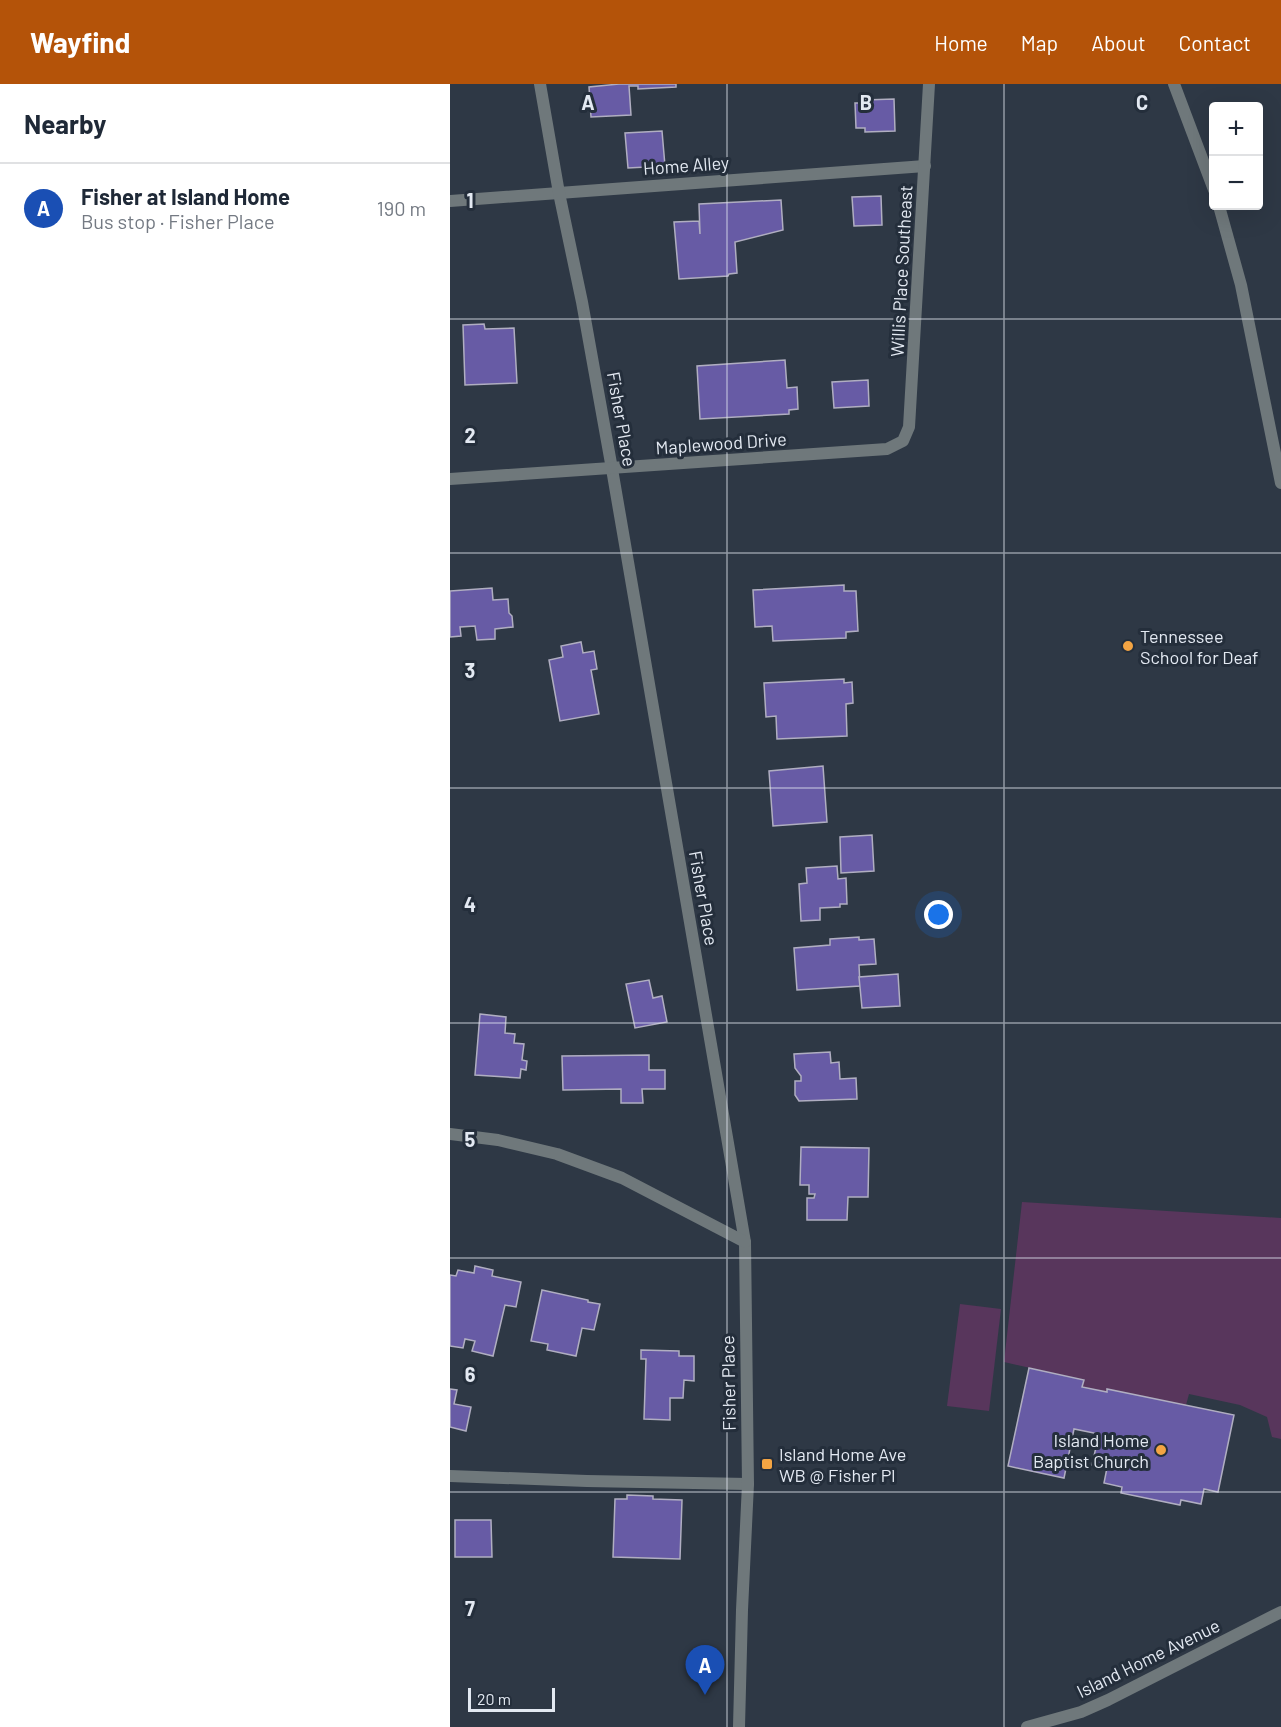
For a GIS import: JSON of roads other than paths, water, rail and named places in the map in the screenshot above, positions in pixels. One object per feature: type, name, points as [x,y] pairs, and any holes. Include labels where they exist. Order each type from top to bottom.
[{"type":"street","name":"Fisher Place","points":[[540,84],[612,469],[745,1242],[748,1484],[739,1727]]},
{"type":"street","name":"Willis Place Southeast","points":[[888,449],[903,441],[909,427],[929,84]]},
{"type":"street","points":[[1174,84],[1209,177]]},
{"type":"street","name":"Home Alley","points":[[450,201],[925,166]]},
{"type":"street","points":[[1220,210],[1241,285],[1281,483]]},
{"type":"street","name":"Maplewood Drive","points":[[450,479],[888,449]]},
{"type":"street","points":[[450,1134],[498,1140],[557,1154],[622,1178],[745,1242]]},
{"type":"street","points":[[450,1476],[748,1484]]},
{"type":"street","name":"Island Home Avenue","points":[[1027,1727],[1081,1712],[1108,1700],[1281,1612]]},
{"type":"place","name":"Tennessee School for Deaf","points":[[1128,646]]},
{"type":"place","name":"Island Home Baptist Church","points":[[1161,1450]]},
{"type":"place","name":"Island Home Ave WB @ Fisher Pl","points":[[767,1464]]},
{"type":"place","name":"Fisher at Island Home","points":[[705,1695]]}]
